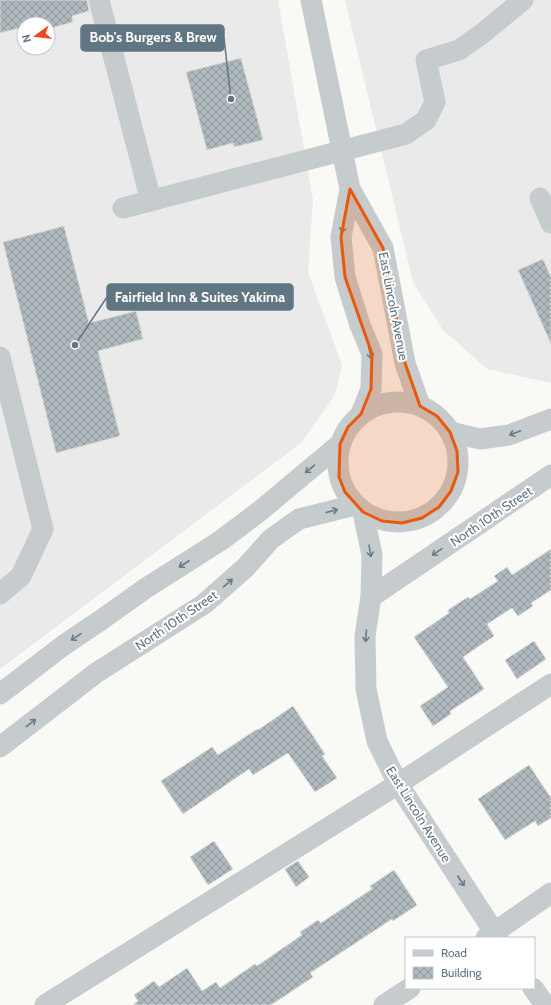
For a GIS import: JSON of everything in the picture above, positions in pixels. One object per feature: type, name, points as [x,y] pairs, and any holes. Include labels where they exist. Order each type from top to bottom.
[{"type":"street","points":[[99,0],[151,200]]},
{"type":"street","name":"East Lincoln Avenue","points":[[311,0],[350,189],[383,248],[405,363],[420,406]]},
{"type":"street","points":[[123,208],[406,134],[426,120],[435,102],[426,60],[459,50],[483,33],[523,0]]},
{"type":"street","name":"East Lincoln Avenue","points":[[350,189],[341,237],[345,278],[360,325],[372,354],[371,389],[361,414]]},
{"type":"street","points":[[540,198],[551,223]]},
{"type":"street","points":[[0,357],[43,529],[21,576],[0,594]]},
{"type":"street","points":[[400,402],[420,406],[437,416],[450,432],[457,451],[458,472],[451,491],[439,507],[422,518],[402,523],[382,521],[359,509],[345,492],[339,477],[337,460],[340,444],[348,427],[361,414],[379,404],[400,402]]},
{"type":"street","points":[[450,432],[480,439],[509,435],[551,419]]},
{"type":"street","points":[[0,694],[64,645],[146,588],[220,541],[260,511],[340,444]]},
{"type":"street","name":"North 10th Street","points":[[371,597],[551,476]]},
{"type":"street","name":"East Lincoln Avenue","points":[[359,509],[372,555],[371,597],[365,636],[366,688],[377,741],[398,784],[493,936]]},
{"type":"street","name":"North 10th Street","points":[[0,747],[96,673],[204,604],[246,568],[271,539],[299,519],[359,509]]},
{"type":"street","points":[[45,1005],[398,784],[551,684]]},
{"type":"street","points":[[493,936],[551,893]]},
{"type":"street","points":[[384,1005],[408,989]]},
{"type":"street","points":[[534,989],[545,1005]]},
{"type":"highlighted area","points":[[350,189],[383,248],[405,363],[420,406],[437,416],[450,432],[457,451],[458,472],[451,491],[439,507],[422,518],[402,523],[382,521],[363,512],[345,492],[339,477],[340,444],[348,427],[361,414],[371,389],[372,354],[345,277],[341,237]]},
{"type":"shaded area","points":[[0,0],[278,0],[313,200],[308,272],[342,365],[335,395],[301,443],[0,669]]},
{"type":"shaded area","points":[[345,0],[551,0],[551,383],[487,369],[443,330],[413,282]]},
{"type":"building","points":[[0,0],[87,0],[89,11],[72,16],[73,22],[56,27],[56,16],[16,16],[16,29],[0,33]]},
{"type":"building","points":[[241,58],[263,140],[234,147],[233,143],[207,150],[186,72]]},
{"type":"building","points":[[64,226],[89,323],[136,311],[143,339],[98,351],[120,436],[56,453],[3,242]]},
{"type":"building","points":[[543,259],[551,277],[551,344],[518,270]]},
{"type":"building","points":[[551,549],[551,590],[531,603],[533,606],[518,616],[512,608],[487,624],[494,636],[463,657],[484,689],[450,711],[451,714],[433,726],[420,706],[448,687],[414,637],[449,613],[448,610],[468,597],[470,599],[498,581],[494,576],[507,567],[512,575]]},
{"type":"building","points":[[534,641],[546,659],[517,679],[505,660]]},
{"type":"building","points":[[293,706],[325,754],[322,756],[337,778],[315,792],[288,753],[253,775],[249,769],[183,814],[161,781],[212,747],[218,755]]},
{"type":"building","points":[[529,765],[551,798],[551,818],[538,826],[535,821],[505,840],[478,799]]},
{"type":"building","points":[[214,841],[233,869],[208,885],[190,857]]},
{"type":"building","points":[[298,861],[309,877],[296,887],[285,869]]},
{"type":"building","points":[[394,870],[417,905],[393,921],[392,919],[310,973],[313,977],[271,1005],[133,1005],[138,1001],[134,995],[154,981],[159,987],[187,968],[202,991],[216,982],[220,988],[255,964],[257,966],[302,935],[300,932],[318,920],[321,923],[372,889],[370,886]]},
{"type":"place","name":"Bob's Burgers & Brew","points":[[231,99]]},
{"type":"place","name":"Fairfield Inn & Suites Yakima","points":[[75,345]]}]
